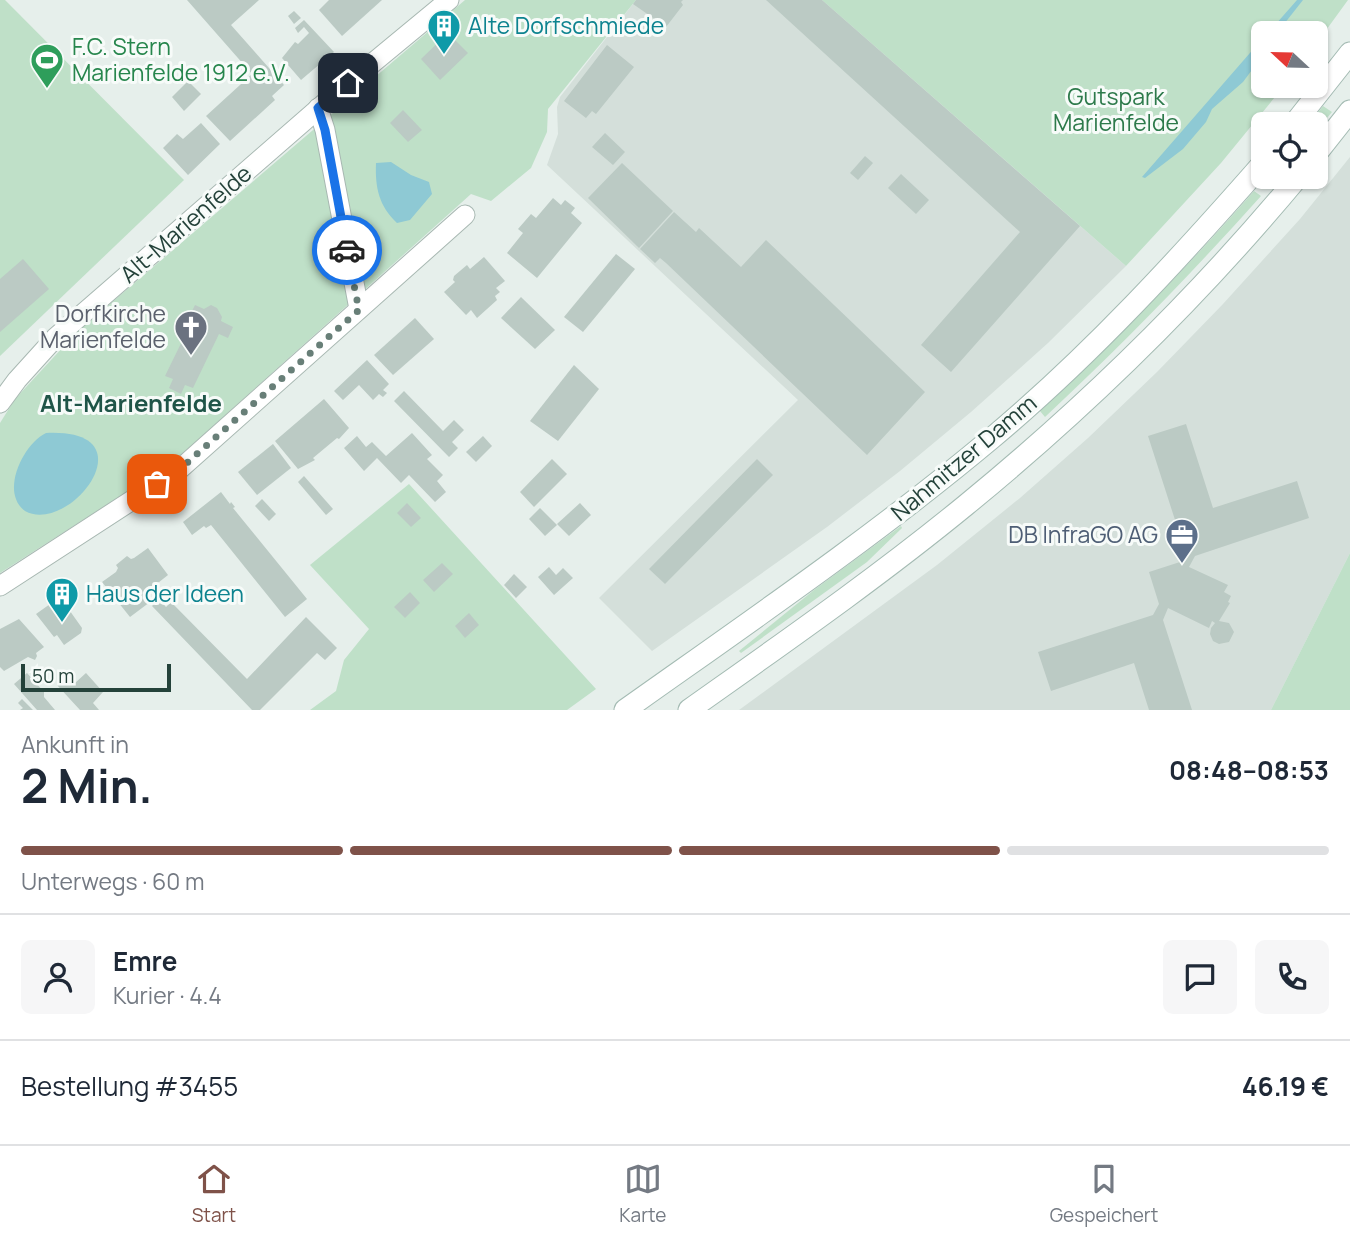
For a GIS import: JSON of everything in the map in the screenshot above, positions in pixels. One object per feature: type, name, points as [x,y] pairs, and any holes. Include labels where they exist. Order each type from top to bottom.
[{"type":"main road","points":[[1303,112],[1350,53]]},
{"type":"main road","points":[[1328,139],[1350,111]]},
{"type":"main road","name":"Nahmitzer Damm","points":[[625,710],[905,509],[993,436],[1130,308],[1251,177]]},
{"type":"main road","name":"Nahmitzer Damm","points":[[689,710],[885,568],[1015,463],[1152,338],[1223,264],[1288,189]]},
{"type":"street","name":"Alt-Marienfelde","points":[[0,403],[55,338],[318,108],[449,0]]},
{"type":"street","points":[[318,108],[325,130],[359,310]]},
{"type":"street","points":[[0,586],[180,469],[465,215]]},
{"type":"shaded area","points":[[636,0],[822,0],[1126,266],[1048,343],[900,471],[827,527],[652,651],[599,598],[798,400],[547,165],[558,134],[557,107],[560,97]]},
{"type":"shaded area","points":[[1350,157],[1350,553],[1271,710],[739,710],[937,565],[1020,498],[1088,438],[1223,304],[1324,189],[1328,189],[1328,184]]},
{"type":"green space","name":"F.C. Stern Marienfelde 1912 e.V.","points":[[0,0],[5,0],[184,180],[0,356]]},
{"type":"green space","points":[[465,0],[636,0],[548,109],[547,132],[531,168],[491,201],[471,194],[172,463],[0,573],[0,423],[15,399],[76,333]]},
{"type":"green space","name":"Gutspark Marienfelde","points":[[822,0],[1348,0],[1328,28],[1328,21],[1251,21],[1251,98],[1274,98],[1263,112],[1251,112],[1251,126],[1126,266]]},
{"type":"green space","points":[[1323,106],[1332,112],[1328,117],[1328,112],[1318,112]]},
{"type":"green space","points":[[1254,191],[1261,196],[1209,253],[1129,336],[1045,417],[1040,411],[1150,304]]},
{"type":"green space","points":[[409,484],[596,689],[567,710],[310,710],[336,691],[344,660],[369,629],[310,565]]},
{"type":"green space","points":[[901,526],[902,528],[867,562],[741,653],[739,651],[814,590]]},
{"type":"green space","points":[[1350,553],[1350,710],[1271,710]]},
{"type":"water","points":[[1297,0],[1303,0],[1286,21],[1279,21]]},
{"type":"water","points":[[1251,52],[1251,71],[1243,82],[1212,109],[1206,122],[1183,149],[1145,178],[1142,177]]},
{"type":"water","points":[[391,162],[411,175],[429,182],[432,194],[410,220],[397,223],[382,203],[376,181],[376,163]]},
{"type":"water","points":[[46,433],[78,436],[94,447],[98,462],[92,480],[79,496],[62,509],[43,515],[25,511],[14,493],[14,482],[22,458],[37,439]]},
{"type":"building","points":[[187,0],[259,0],[231,25],[284,85],[272,96],[275,100],[230,141],[206,116],[252,74]]},
{"type":"building","points":[[329,0],[382,0],[342,36],[319,10]]},
{"type":"building","points":[[636,0],[683,0],[683,5],[666,27],[633,4]]},
{"type":"building","points":[[766,0],[822,0],[1080,226],[951,372],[921,345],[1020,232]]},
{"type":"building","points":[[294,11],[301,18],[294,24],[288,16]]},
{"type":"building","points":[[304,20],[334,52],[301,80],[282,58],[295,42],[298,44],[309,33],[304,27],[298,33],[295,28]]},
{"type":"building","name":"Alte Dorfschmiede","points":[[448,33],[468,53],[440,80],[421,59]]},
{"type":"building","points":[[607,45],[634,67],[596,114],[592,111],[586,118],[564,101]]},
{"type":"building","points":[[188,81],[201,94],[184,111],[172,97]]},
{"type":"building","points":[[403,110],[422,130],[408,142],[390,123]]},
{"type":"building","points":[[201,123],[220,144],[188,175],[163,148],[177,134],[183,139]]},
{"type":"building","points":[[605,133],[625,152],[613,165],[592,147]]},
{"type":"building","points":[[865,156],[873,163],[858,180],[850,173]]},
{"type":"building","points":[[622,163],[673,211],[639,248],[588,198]]},
{"type":"building","points":[[901,174],[929,200],[916,214],[888,188]]},
{"type":"building","points":[[553,198],[561,205],[565,200],[575,208],[571,213],[582,223],[537,278],[507,253],[523,233],[518,229],[531,214],[536,218]]},
{"type":"building","points":[[674,212],[696,232],[699,228],[741,267],[766,240],[925,392],[867,455],[666,263],[660,258],[655,263],[640,249]]},
{"type":"building","points":[[616,254],[635,269],[583,332],[564,317]]},
{"type":"building","points":[[484,257],[505,281],[496,288],[500,292],[495,296],[497,300],[477,318],[471,310],[466,315],[444,292],[455,282],[454,276],[467,265],[470,269]]},
{"type":"building","points":[[23,259],[49,289],[0,332],[0,279]]},
{"type":"building","points":[[521,297],[555,330],[535,349],[501,318]]},
{"type":"building","name":"Dorfkirche Marienfelde","points":[[195,305],[204,309],[211,305],[217,308],[222,317],[221,321],[233,327],[228,338],[219,334],[193,388],[185,385],[181,394],[169,388],[173,379],[165,376],[189,327],[185,325]]},
{"type":"building","points":[[415,318],[434,339],[393,375],[374,355]]},
{"type":"building","points":[[367,360],[389,384],[383,390],[387,393],[383,397],[379,394],[373,400],[359,385],[343,400],[334,391]]},
{"type":"building","points":[[574,365],[599,389],[558,441],[530,421]]},
{"type":"building","points":[[404,391],[443,431],[454,420],[464,430],[452,442],[458,448],[449,457],[394,401]]},
{"type":"building","points":[[324,399],[349,428],[313,458],[315,460],[298,469],[275,441]]},
{"type":"building","name":"DB InfraGO AG","points":[[1186,424],[1213,508],[1297,481],[1309,518],[1195,556],[1189,567],[1228,585],[1224,592],[1231,596],[1228,602],[1230,603],[1219,621],[1229,623],[1234,632],[1229,642],[1219,644],[1213,641],[1210,634],[1215,623],[1212,621],[1209,628],[1168,608],[1163,620],[1192,710],[1149,710],[1134,663],[1051,691],[1038,652],[1153,615],[1159,604],[1149,572],[1180,562],[1185,551],[1148,436]]},
{"type":"building","points":[[412,433],[432,455],[427,459],[443,475],[437,481],[446,492],[435,502],[409,475],[401,483],[377,458],[364,471],[344,448],[357,436],[366,447],[372,442],[386,456]]},
{"type":"building","points":[[483,436],[492,446],[476,462],[466,452]]},
{"type":"building","points":[[273,444],[291,468],[257,495],[238,472]]},
{"type":"building","points":[[552,459],[567,474],[534,507],[520,492]]},
{"type":"building","points":[[757,459],[773,475],[665,584],[649,569]]},
{"type":"building","points":[[304,476],[333,509],[326,515],[298,482]]},
{"type":"building","points":[[221,492],[307,599],[285,617],[211,525],[206,528],[204,526],[192,535],[183,522]]},
{"type":"building","points":[[262,499],[276,514],[269,521],[255,506]]},
{"type":"building","points":[[407,503],[421,518],[411,527],[397,513]]},
{"type":"building","points":[[580,503],[591,515],[569,536],[557,524]]},
{"type":"building","points":[[540,508],[557,525],[545,536],[529,519]]},
{"type":"building","points":[[148,548],[168,575],[144,594],[150,602],[130,617],[102,582],[116,572],[116,565],[127,556],[134,558]]},
{"type":"building","points":[[442,563],[453,574],[434,592],[423,580]]},
{"type":"building","points":[[549,567],[556,575],[563,568],[573,578],[554,595],[538,577]]},
{"type":"building","points":[[514,574],[527,587],[516,598],[504,585]]},
{"type":"building","points":[[410,592],[420,603],[405,618],[394,607]]},
{"type":"building","name":"Haus der Ideen","points":[[60,597],[82,628],[81,633],[64,645],[36,614]]},
{"type":"building","points":[[159,599],[166,607],[171,602],[247,679],[306,617],[337,648],[325,660],[317,653],[260,710],[252,710],[152,606]]},
{"type":"building","points":[[469,613],[479,625],[465,638],[455,626]]},
{"type":"building","points":[[19,619],[44,647],[36,653],[35,660],[28,657],[4,671],[0,667],[0,629]]},
{"type":"building","points":[[27,673],[55,710],[37,710],[14,684]]},
{"type":"building","points":[[86,673],[103,692],[93,703],[99,710],[80,710],[57,685],[68,675],[75,683]]},
{"type":"building","points":[[22,699],[33,710],[20,710],[23,708],[18,703]]},
{"type":"way so far","points":[[157,484],[180,469],[359,310],[347,250]]},
{"type":"place","name":"Alte Dorfschmiede","points":[[444,56]]},
{"type":"place","name":"F.C. Stern Marienfelde 1912 e.V.","points":[[47,90]]},
{"type":"place","name":"Dorfkirche Marienfelde","points":[[191,357]]},
{"type":"place","name":"DB InfraGO AG","points":[[1182,565]]},
{"type":"place","name":"Haus der Ideen","points":[[62,624]]},
{"type":"district","name":"Alt-Marienfelde","points":[[131,404]]},
{"type":"route","points":[[347,250],[325,130],[318,108],[348,83]]}]
